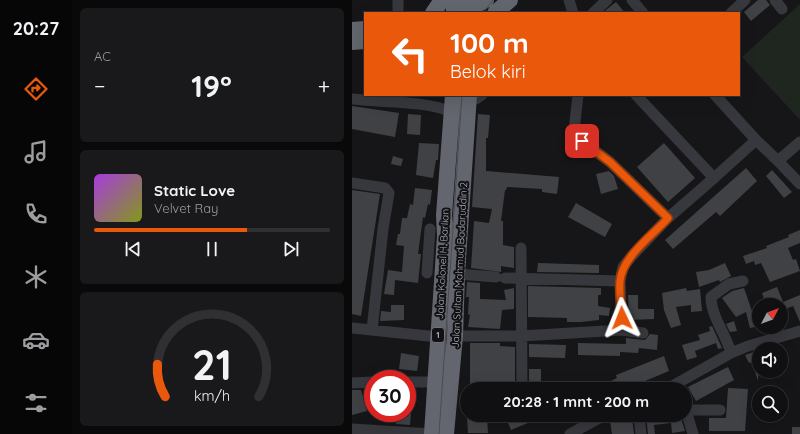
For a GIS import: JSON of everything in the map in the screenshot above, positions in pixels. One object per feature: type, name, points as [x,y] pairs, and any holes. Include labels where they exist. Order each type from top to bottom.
[{"type":"highway","points":[[434,12],[442,0]]},
{"type":"highway","points":[[454,0],[454,12]]},
{"type":"highway","points":[[462,12],[464,0]]},
{"type":"highway","points":[[496,12],[511,0]]},
{"type":"highway","points":[[505,12],[511,0]]},
{"type":"highway","points":[[464,12],[478,5]]},
{"type":"highway","points":[[352,30],[364,29]]},
{"type":"highway","points":[[352,42],[364,41]]},
{"type":"highway","name":"Jalan Kolonel H. Barlian","points":[[432,434],[434,382],[448,239],[444,215],[453,96]]},
{"type":"highway","name":"Jalan Sultan Mahmud Badaruddin 2","points":[[446,434],[456,336],[457,274],[448,239],[454,180],[459,96]]},
{"type":"highway","name":"Jalan Kolonel H. Barlian","points":[[448,239],[466,230],[476,96]]},
{"type":"street","points":[[398,0],[398,12]]},
{"type":"street","points":[[568,0],[573,12]]},
{"type":"street","points":[[594,12],[607,0]]},
{"type":"street","points":[[731,12],[745,0]]},
{"type":"street","points":[[635,1],[642,12]]},
{"type":"street","points":[[578,96],[574,131],[582,141],[610,162],[668,218]]},
{"type":"street","points":[[639,96],[714,178]]},
{"type":"street","points":[[716,96],[756,140],[800,184]]},
{"type":"street","points":[[352,99],[436,105],[452,112]]},
{"type":"street","points":[[622,330],[620,281],[623,267],[668,218],[756,140]]},
{"type":"street","points":[[778,161],[800,142]]},
{"type":"street","points":[[352,183],[385,188],[389,193],[383,229],[372,330]]},
{"type":"street","points":[[427,273],[448,239],[430,229]]},
{"type":"street","points":[[521,248],[522,382]]},
{"type":"street","points":[[457,274],[501,278],[620,281]]},
{"type":"street","points":[[731,353],[727,338],[716,317],[711,297],[729,284],[743,281]]},
{"type":"street","points":[[352,328],[438,337]]},
{"type":"street","points":[[456,336],[521,336],[622,330],[643,332]]},
{"type":"street","points":[[682,382],[731,353],[748,346],[800,331]]},
{"type":"street","points":[[352,383],[364,382]]},
{"type":"street","points":[[416,382],[434,382]]},
{"type":"street","points":[[692,409],[720,410]]},
{"type":"street","points":[[570,434],[592,422]]},
{"type":"street","points":[[640,422],[641,434]]},
{"type":"street","points":[[689,422],[693,434]]},
{"type":"street","points":[[357,431],[432,434]]},
{"type":"shaded area","points":[[800,4],[800,120],[742,57]]},
{"type":"building","points":[[758,0],[766,0],[770,5],[751,21],[744,12]]},
{"type":"building","points":[[616,2],[624,12],[604,12]]},
{"type":"building","points":[[352,106],[399,113],[395,137],[352,129]]},
{"type":"building","points":[[408,114],[421,115],[420,135],[407,134]]},
{"type":"building","points":[[478,114],[490,115],[488,138],[486,138],[486,171],[559,177],[557,194],[542,192],[542,189],[507,187],[505,190],[501,221],[503,221],[503,245],[514,247],[514,268],[501,266],[501,272],[471,268],[474,221],[489,223],[492,209],[472,207]]},
{"type":"building","points":[[419,143],[439,144],[438,160],[436,160],[433,178],[416,175]]},
{"type":"building","points":[[664,143],[695,178],[668,202],[637,167]]},
{"type":"building","points":[[393,156],[403,159],[401,166],[391,164]]},
{"type":"building","points":[[746,168],[757,181],[720,216],[716,212],[673,249],[665,240]]},
{"type":"building","points":[[772,170],[792,192],[784,198],[766,176]]},
{"type":"building","points":[[609,171],[614,176],[618,189],[601,194],[596,174]]},
{"type":"building","points":[[415,188],[432,190],[430,205],[428,204],[425,218],[423,217],[418,254],[421,254],[418,283],[395,280],[394,295],[384,294],[388,270],[402,272],[404,246],[396,245],[398,234],[400,234],[402,218],[407,218],[410,204],[413,205]]},
{"type":"building","points":[[352,190],[380,194],[361,316],[352,314]]},
{"type":"building","points":[[576,203],[612,224],[605,237],[568,217]]},
{"type":"building","points":[[800,230],[800,243],[788,248],[793,260],[796,259],[800,271],[770,282],[761,263],[755,265],[754,261],[746,264],[743,256],[767,248],[766,246],[789,237],[788,235]]},
{"type":"building","points":[[538,263],[599,265],[599,273],[537,272]]},
{"type":"building","points":[[725,263],[731,276],[720,282],[719,280],[699,287],[696,272],[709,270]]},
{"type":"building","points":[[467,282],[480,283],[480,299],[506,300],[504,290],[514,288],[514,309],[502,310],[500,329],[468,327],[470,315],[468,314],[469,297],[466,297]]},
{"type":"building","points":[[528,286],[601,288],[601,295],[598,295],[598,306],[610,308],[609,316],[599,315],[599,320],[581,322],[567,322],[567,318],[528,317]]},
{"type":"building","points":[[777,287],[781,298],[764,298],[762,293]]},
{"type":"building","points":[[686,288],[687,291],[700,289],[702,311],[691,312],[691,305],[676,307],[681,325],[671,328],[664,310],[662,293]]},
{"type":"building","points":[[744,288],[752,311],[752,328],[750,328],[746,312],[736,317],[722,298],[732,291]]},
{"type":"building","points":[[628,295],[638,295],[638,309],[654,309],[654,319],[629,320]]},
{"type":"building","points":[[800,295],[800,322],[793,306],[788,308],[788,300]]},
{"type":"building","points":[[391,305],[404,305],[404,320],[380,321],[381,311],[391,312]]},
{"type":"building","points":[[734,321],[737,331],[730,332],[726,324]]},
{"type":"building","points":[[712,326],[722,348],[718,349],[716,343],[695,351],[697,357],[687,360],[682,345],[700,340],[698,335],[710,331],[709,327]]},
{"type":"building","points":[[650,334],[658,335],[657,350],[639,348],[638,353],[620,352],[620,356],[578,355],[578,343],[626,344],[626,338],[645,340]]},
{"type":"building","points":[[470,343],[500,343],[500,346],[515,347],[515,382],[470,382]]},
{"type":"building","points":[[529,344],[566,345],[565,358],[529,357]]},
{"type":"building","points":[[401,353],[419,356],[417,371],[399,369]]},
{"type":"building","points":[[752,353],[752,362],[749,363],[745,355]]},
{"type":"building","points":[[664,356],[669,371],[643,382],[609,382],[617,378],[616,375]]},
{"type":"building","points":[[728,367],[734,380],[696,401],[692,394],[692,385]]},
{"type":"building","points":[[529,369],[541,369],[541,382],[529,382]]},
{"type":"building","points":[[728,388],[748,389],[745,431],[709,431],[709,418],[726,418]]},
{"type":"building","points":[[352,390],[361,390],[364,400],[364,412],[352,415]]},
{"type":"building","points":[[396,422],[410,422],[410,425],[396,424]]},
{"type":"building","points":[[467,422],[487,422],[488,433],[468,433]]},
{"type":"building","points":[[508,422],[530,422],[511,430]]},
{"type":"building","points":[[610,422],[632,422],[634,434],[612,434]]},
{"type":"building","points":[[647,422],[682,422],[685,431],[672,433],[671,423],[654,425],[655,434],[648,434]]},
{"type":"building","points":[[792,427],[800,427],[800,434],[792,434]]},
{"type":"tram line","points":[[484,12],[493,0]]},
{"type":"tram line","points":[[439,434],[462,96]]},
{"type":"route","points":[[582,141],[600,152],[668,218],[623,267],[620,281],[622,318]]}]
